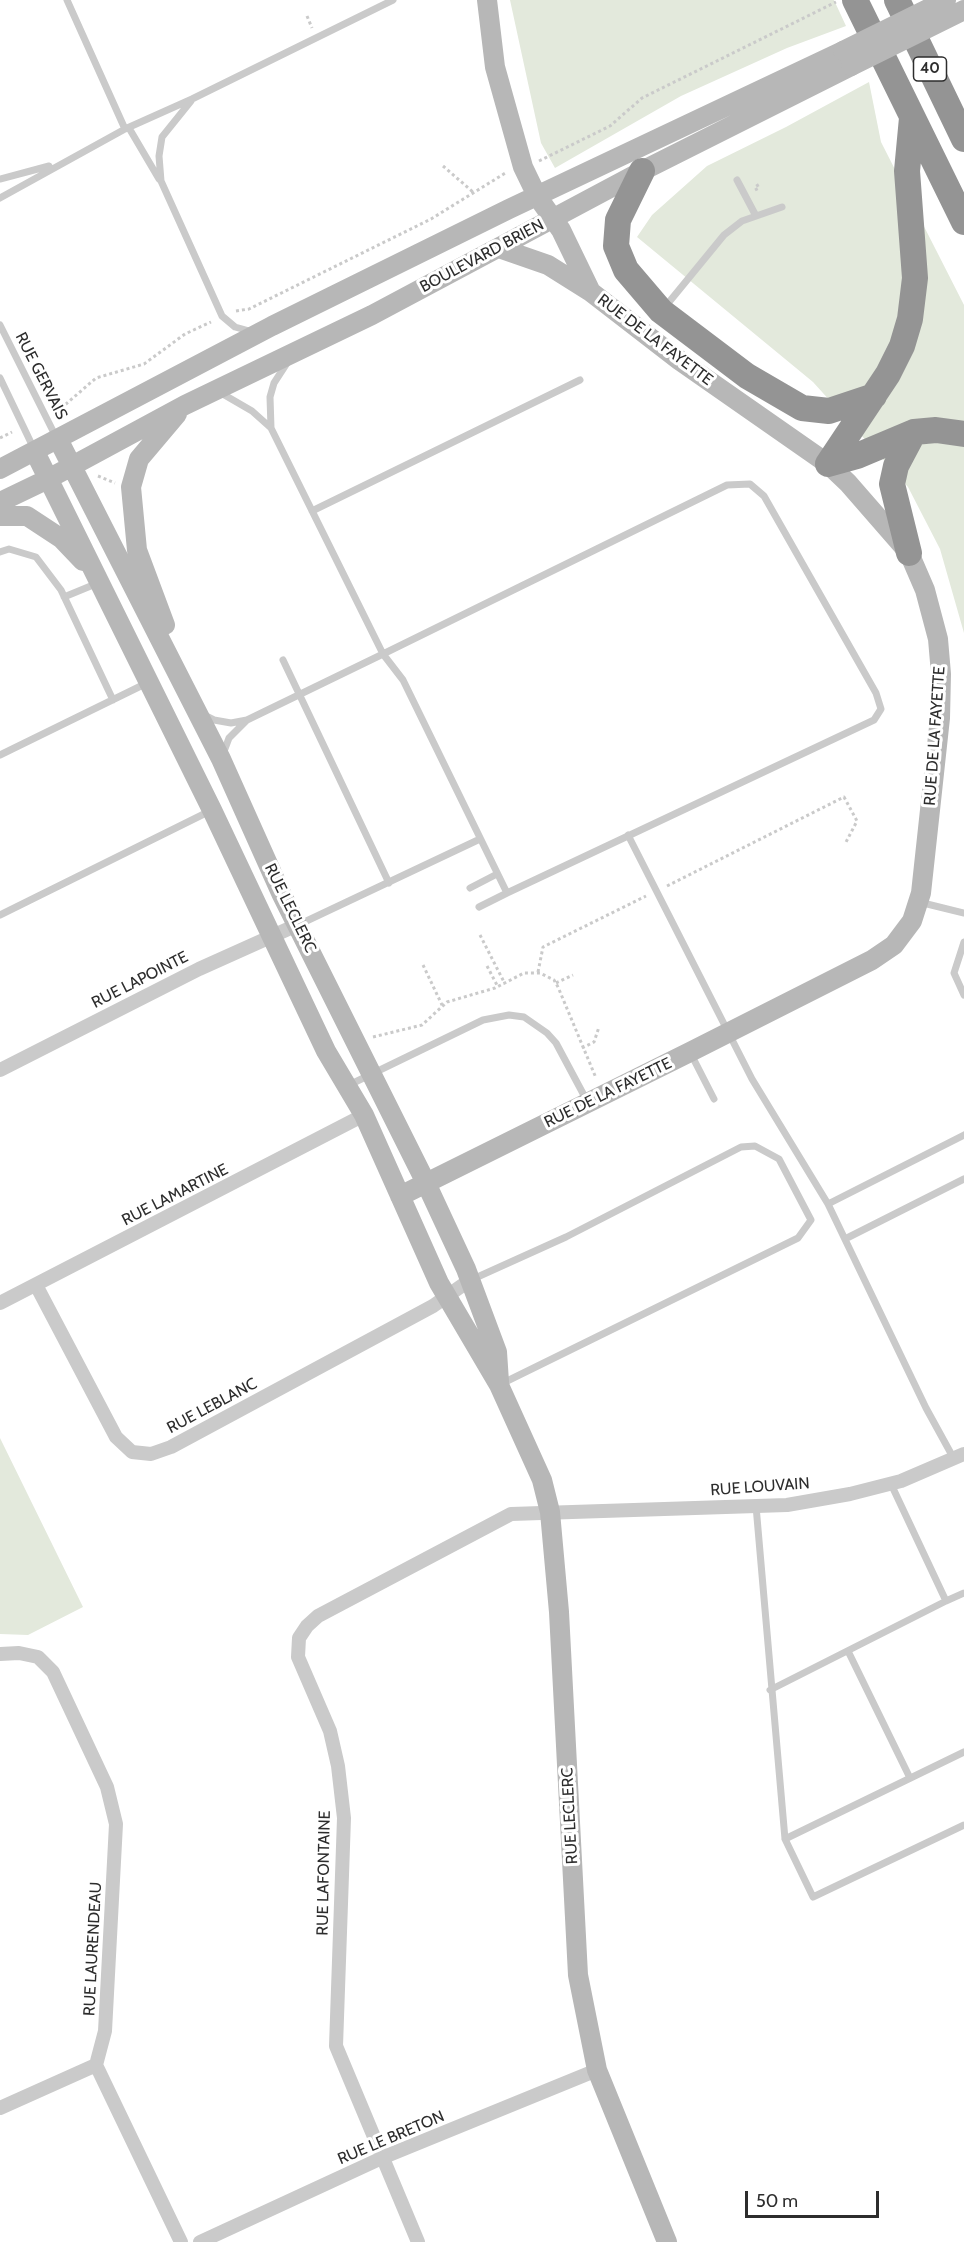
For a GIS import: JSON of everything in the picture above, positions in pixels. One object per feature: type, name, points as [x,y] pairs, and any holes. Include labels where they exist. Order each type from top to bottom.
[{"type":"highway","points":[[855,0],[964,222]]},
{"type":"highway","name":"40","points":[[897,0],[964,139]]},
{"type":"highway","points":[[828,464],[874,396],[902,346],[912,304],[914,247],[907,171],[912,118]]},
{"type":"highway","points":[[642,171],[618,220],[616,246],[626,270],[661,311],[755,381],[802,408],[829,411],[874,396]]},
{"type":"highway","points":[[828,464],[857,456],[914,432],[936,430],[964,434]]},
{"type":"highway","points":[[909,553],[892,484],[896,466],[914,432]]},
{"type":"street","name":"RUE DE LA FAYETTE","points":[[400,1196],[588,1104],[884,952],[908,930],[919,902],[938,735],[941,674],[938,639],[931,606],[909,553],[848,483],[828,464],[672,355],[591,292],[554,218],[537,196],[523,167],[495,67],[487,0]]},
{"type":"street","name":"BOULEVARD BRIEN","points":[[0,502],[71,467],[185,405],[292,354],[499,248],[847,59],[946,0]]},
{"type":"street","name":"BOULEVARD BRIEN","points":[[0,469],[272,326],[537,196],[847,59],[964,10]]},
{"type":"street","points":[[499,248],[548,265],[591,292]]},
{"type":"street","points":[[174,666],[166,629],[137,550],[131,487],[139,459],[185,405]]},
{"type":"street","name":"RUE LECLERC","points":[[58,439],[221,759],[297,925],[426,1183],[470,1280],[497,1352],[499,1385]]},
{"type":"street","name":"RUE LECLERC","points":[[35,452],[212,810],[326,1051],[364,1115],[447,1297],[499,1385],[537,1465],[550,1512],[559,1612],[578,1975],[597,2070],[668,2242]]},
{"type":"street","points":[[0,516],[27,516],[62,539],[100,582]]},
{"type":"street","name":"RUE LAPOINTE","points":[[0,1070],[199,969],[297,925]]},
{"type":"street","name":"RUE LAMARTINE","points":[[0,1303],[364,1115]]},
{"type":"street","name":"RUE LEBLANC","points":[[36,1286],[116,1437],[132,1452],[151,1454],[171,1447],[447,1297],[470,1280]]},
{"type":"street","name":"RUE LOUVAIN","points":[[550,1512],[787,1505],[891,1484],[959,1456]]},
{"type":"street","name":"RUE LAFONTAINE","points":[[418,2242],[336,2046],[344,1818],[338,1766],[330,1731],[298,1657],[299,1638],[318,1616],[501,1518],[520,1513],[550,1512]]},
{"type":"street","name":"RUE LAURENDEAU","points":[[0,1654],[5,1652],[38,1657],[53,1672],[107,1787],[116,1824],[105,2031],[96,2065]]},
{"type":"street","points":[[0,2108],[96,2065],[181,2242]]},
{"type":"street","name":"RUE LE BRETON","points":[[200,2242],[384,2157],[597,2070]]},
{"type":"lane","points":[[67,0],[127,128],[161,181],[222,316],[236,327],[252,332],[272,326]]},
{"type":"lane","points":[[0,198],[57,164],[127,128],[192,99],[393,0]]},
{"type":"lane","points":[[161,181],[159,156],[162,137],[192,99]]},
{"type":"lane","points":[[0,179],[57,164]]},
{"type":"lane","points":[[737,180],[756,216]]},
{"type":"lane","points":[[661,311],[724,235],[742,221],[782,207]]},
{"type":"lane","name":"RUE GERVAIS","points":[[0,325],[58,439]]},
{"type":"lane","points":[[271,428],[270,398],[274,383],[292,354]]},
{"type":"lane","points":[[0,378],[35,452]]},
{"type":"lane","points":[[312,511],[580,380]]},
{"type":"lane","points":[[217,391],[252,411],[271,428],[383,654],[402,680],[507,893]]},
{"type":"lane","points":[[196,711],[214,720],[231,723],[247,720],[727,485],[750,484],[764,496],[876,693],[881,709],[873,720],[479,907]]},
{"type":"lane","points":[[0,552],[9,549],[36,557],[64,597],[113,700]]},
{"type":"lane","points":[[64,597],[100,582]]},
{"type":"lane","points":[[283,660],[388,883]]},
{"type":"lane","points":[[0,755],[149,682]]},
{"type":"lane","points":[[221,759],[229,738],[247,720]]},
{"type":"lane","points":[[0,915],[212,810]]},
{"type":"lane","points":[[628,835],[727,1033],[828,1204],[926,1408],[959,1456]]},
{"type":"lane","points":[[297,925],[480,839]]},
{"type":"lane","points":[[470,888],[498,874]]},
{"type":"lane","points":[[919,902],[964,913]]},
{"type":"lane","points":[[964,942],[954,974],[964,995]]},
{"type":"lane","points":[[347,1086],[483,1020],[509,1015],[524,1017],[548,1033],[556,1043],[588,1104]]},
{"type":"lane","points":[[690,1052],[714,1099]]},
{"type":"lane","points":[[828,1204],[964,1135]]},
{"type":"lane","points":[[470,1280],[566,1237],[741,1147],[755,1146],[779,1159],[811,1220],[798,1238],[499,1385]]},
{"type":"lane","points":[[845,1239],[964,1179]]},
{"type":"lane","points":[[891,1484],[946,1601]]},
{"type":"lane","points":[[756,1506],[784,1839],[813,1896],[964,1825]]},
{"type":"lane","points":[[770,1690],[964,1593]]},
{"type":"lane","points":[[848,1651],[910,1778]]},
{"type":"lane","points":[[784,1839],[964,1752]]},
{"type":"path","points":[[543,160],[609,126],[642,98],[840,0]]},
{"type":"path","points":[[443,166],[473,192]]},
{"type":"path","points":[[229,313],[249,309],[431,219],[507,172]]},
{"type":"path","points":[[66,404],[96,378],[144,364],[185,334],[214,320]]},
{"type":"path","points":[[94,468],[95,475],[125,486]]},
{"type":"path","points":[[665,886],[844,797],[857,820],[845,844]]},
{"type":"path","points":[[538,972],[543,947],[647,895]]},
{"type":"path","points":[[480,935],[505,984]]},
{"type":"path","points":[[423,965],[442,1005]]},
{"type":"path","points":[[487,966],[498,987]]},
{"type":"path","points":[[556,984],[573,975]]},
{"type":"path","points":[[582,1048],[594,1042],[599,1027]]},
{"type":"shaded area","points":[[510,0],[834,0],[846,26],[787,48],[681,96],[555,168],[541,143]]},
{"type":"shaded area","points":[[869,82],[881,142],[964,305],[964,633],[940,549],[908,487],[813,382],[637,237],[652,215],[707,166]]},
{"type":"shaded area","points":[[0,1438],[83,1607],[28,1635],[0,1634]]}]
